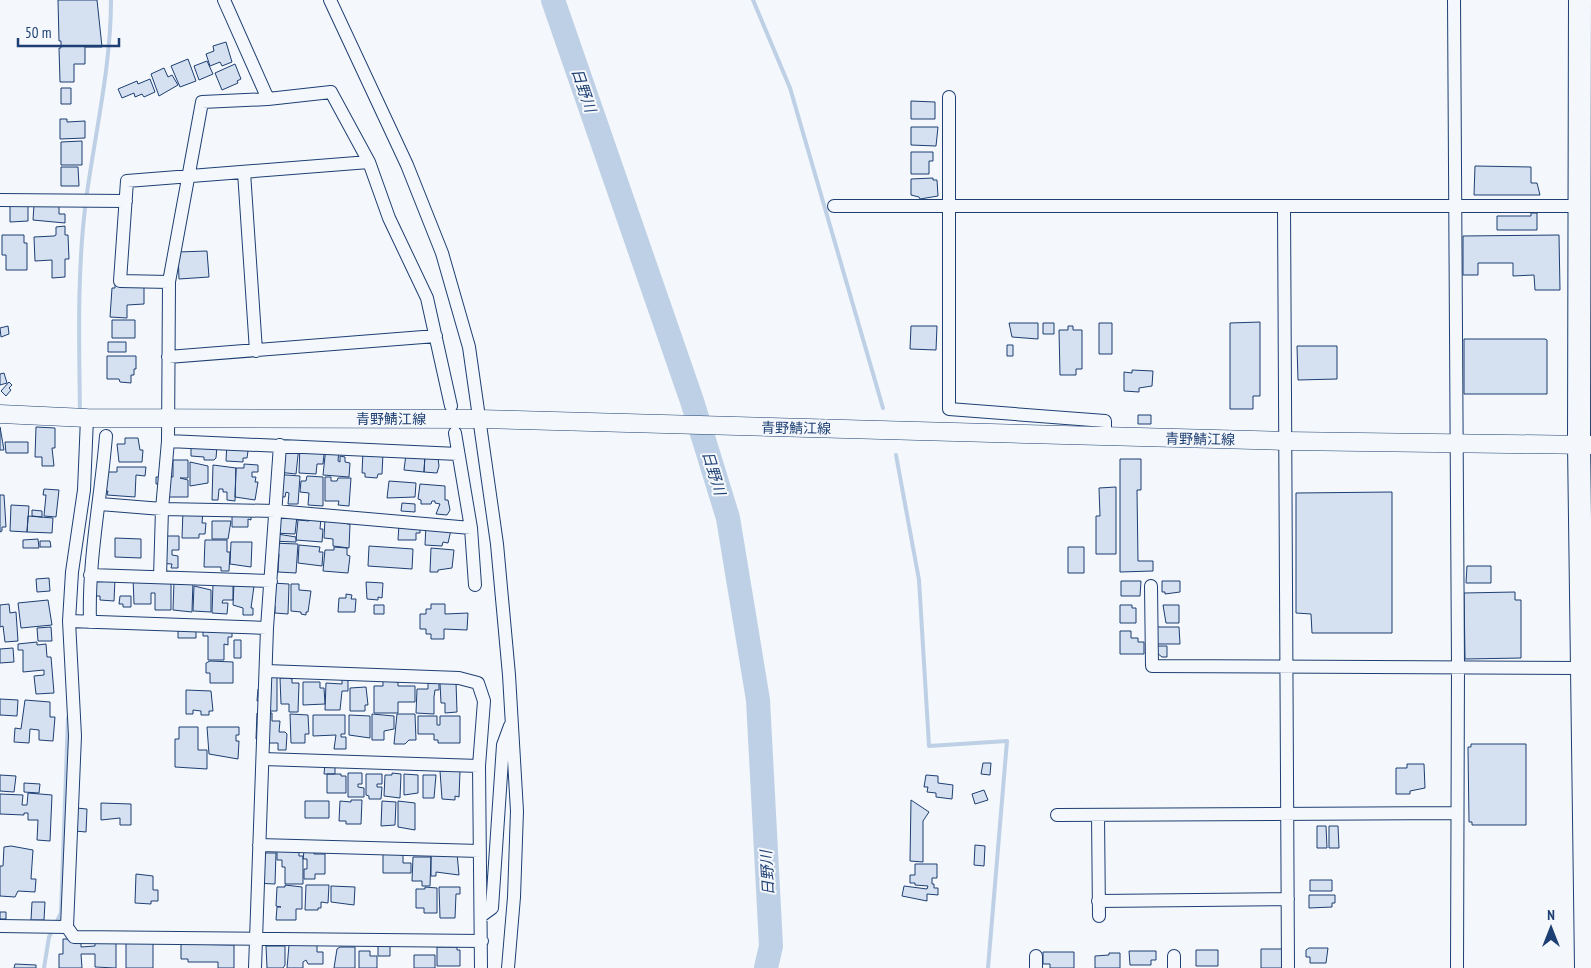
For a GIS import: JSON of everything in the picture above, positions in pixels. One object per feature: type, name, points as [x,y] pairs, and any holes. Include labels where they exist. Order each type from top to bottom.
[{"type":"highway","points":[[1580,0],[1579,206],[1585,236],[1585,444],[1581,668],[1586,968]]},
{"type":"main road","name":"青野鯖江線","points":[[0,414],[86,418],[484,420],[1456,444],[1585,444]]},
{"type":"street","points":[[224,0],[268,100]]},
{"type":"street","points":[[330,0],[407,165],[442,253],[469,347],[484,420],[497,544],[512,722],[517,811],[514,897],[508,968]]},
{"type":"street","points":[[1454,0],[1458,666],[1457,968]]},
{"type":"street","points":[[160,577],[162,509],[168,441],[169,282],[202,102],[268,100],[331,92],[369,162],[389,218],[427,298],[451,406]]},
{"type":"street","points":[[949,97],[949,409],[1105,421],[1105,436]]},
{"type":"street","points":[[169,282],[120,281],[127,181],[369,162]]},
{"type":"street","points":[[244,172],[256,350]]},
{"type":"street","points":[[0,200],[126,201]]},
{"type":"street","points":[[834,206],[1579,206]]},
{"type":"street","points":[[1284,206],[1288,968]]},
{"type":"street","points":[[168,356],[436,336]]},
{"type":"street","points":[[86,418],[84,490],[72,572],[69,621],[75,736],[67,927],[74,937],[482,942]]},
{"type":"street","points":[[455,433],[471,528],[474,585]]},
{"type":"street","points":[[90,622],[90,575],[93,538],[100,504],[106,436]]},
{"type":"street","points":[[168,441],[280,444],[458,454]]},
{"type":"street","points":[[255,968],[267,628],[280,444]]},
{"type":"street","points":[[100,504],[162,509],[276,511],[471,528]]},
{"type":"street","points":[[90,575],[271,580]]},
{"type":"street","points":[[1151,586],[1152,666],[1581,668]]},
{"type":"street","points":[[69,621],[267,628]]},
{"type":"street","points":[[266,671],[459,678],[478,683],[484,701],[479,766],[481,968]]},
{"type":"street","points":[[481,916],[492,908],[503,745],[512,722]]},
{"type":"street","points":[[263,759],[479,766]]},
{"type":"street","points":[[1057,815],[1457,813]]},
{"type":"street","points":[[1098,815],[1099,916]]},
{"type":"street","points":[[259,845],[480,851]]},
{"type":"street","points":[[1098,901],[1288,899]]},
{"type":"street","points":[[0,926],[67,927]]},
{"type":"building","points":[[58,0],[97,0],[102,47],[85,47],[85,64],[74,64],[74,82],[60,82],[59,48],[61,48],[61,41],[59,41]]},
{"type":"building","points":[[226,42],[232,62],[222,66],[220,62],[210,66],[206,54],[214,51],[213,46]]},
{"type":"building","points":[[188,59],[196,81],[180,87],[171,66]]},
{"type":"building","points":[[207,61],[213,74],[199,80],[194,66]]},
{"type":"building","points":[[235,64],[241,79],[237,81],[238,83],[222,90],[215,73]]},
{"type":"building","points":[[164,68],[168,77],[172,75],[178,85],[159,96],[151,74]]},
{"type":"building","points":[[150,79],[155,92],[144,97],[142,94],[135,97],[134,93],[122,98],[118,89],[137,81],[138,84]]},
{"type":"building","points":[[61,88],[71,88],[71,104],[61,104]]},
{"type":"building","points":[[911,101],[935,102],[935,119],[911,119]]},
{"type":"building","points":[[60,119],[67,119],[67,122],[85,121],[85,138],[60,139]]},
{"type":"building","points":[[911,127],[938,127],[936,146],[911,145]]},
{"type":"building","points":[[82,141],[82,165],[61,165],[61,142]]},
{"type":"building","points":[[911,152],[933,152],[933,161],[929,161],[929,174],[911,174]]},
{"type":"building","points":[[1475,166],[1531,167],[1531,183],[1537,183],[1540,195],[1474,195]]},
{"type":"building","points":[[61,167],[78,167],[79,186],[61,186]]},
{"type":"building","points":[[933,178],[933,180],[937,180],[938,196],[920,199],[911,195],[911,179]]},
{"type":"building","points":[[10,205],[28,205],[28,221],[10,222]]},
{"type":"building","points":[[34,205],[59,205],[59,214],[65,214],[65,223],[33,220]]},
{"type":"building","points":[[1531,213],[1537,213],[1537,230],[1497,230],[1497,216],[1531,216]]},
{"type":"building","points":[[65,226],[65,235],[68,235],[69,259],[65,259],[65,277],[52,278],[52,260],[35,261],[34,237],[54,236],[56,235],[56,227]]},
{"type":"building","points":[[2,235],[24,235],[24,243],[27,243],[27,270],[6,270],[6,255],[2,255]]},
{"type":"building","points":[[1559,235],[1560,290],[1535,290],[1534,275],[1513,276],[1513,263],[1478,263],[1478,275],[1463,275],[1463,236]]},
{"type":"building","points":[[207,251],[209,277],[179,279],[178,252]]},
{"type":"building","points":[[115,285],[141,285],[144,287],[144,304],[127,305],[127,318],[110,317],[112,288],[115,288]]},
{"type":"building","points":[[112,320],[135,320],[135,338],[112,338]]},
{"type":"building","points":[[1260,322],[1260,396],[1253,396],[1253,409],[1230,409],[1230,323]]},
{"type":"building","points":[[1009,323],[1038,323],[1038,339],[1012,337]]},
{"type":"building","points":[[1043,323],[1054,323],[1054,334],[1043,334]]},
{"type":"building","points":[[1099,323],[1112,323],[1112,354],[1099,354]]},
{"type":"building","points":[[8,326],[9,334],[1,337],[0,328]]},
{"type":"building","points":[[911,326],[937,326],[936,350],[910,349]]},
{"type":"building","points":[[1068,326],[1073,326],[1073,330],[1082,330],[1082,369],[1076,369],[1076,375],[1060,375],[1059,330],[1068,330]]},
{"type":"building","points":[[1464,339],[1547,340],[1547,394],[1464,394]]},
{"type":"building","points":[[108,342],[126,342],[126,352],[108,352]]},
{"type":"building","points":[[1007,345],[1013,345],[1013,356],[1007,356]]},
{"type":"building","points":[[1297,346],[1337,346],[1337,379],[1298,380]]},
{"type":"building","points":[[107,356],[136,356],[136,369],[134,369],[134,375],[131,375],[131,383],[120,382],[119,379],[107,379]]},
{"type":"building","points":[[1132,370],[1153,371],[1152,386],[1139,388],[1139,392],[1124,391],[1124,372],[1132,373]]},
{"type":"building","points":[[4,373],[7,383],[0,385],[0,374]]},
{"type":"building","points":[[9,382],[12,385],[9,388],[11,390],[6,396],[1,391]]},
{"type":"building","points":[[1138,415],[1151,415],[1151,424],[1138,424]]},
{"type":"building","points":[[0,427],[4,450],[0,450]]},
{"type":"building","points":[[36,427],[55,428],[55,448],[52,448],[54,466],[42,466],[42,457],[35,457]]},
{"type":"building","points":[[125,438],[138,438],[140,450],[143,450],[142,462],[119,462],[117,444],[125,444]]},
{"type":"building","points":[[191,440],[217,446],[216,458],[214,460],[204,460],[204,457],[191,456]]},
{"type":"building","points":[[5,442],[28,442],[28,453],[6,453]]},
{"type":"building","points":[[227,442],[248,451],[247,458],[243,458],[243,462],[226,461]]},
{"type":"building","points":[[279,444],[299,446],[296,474],[278,472]]},
{"type":"building","points":[[300,445],[325,446],[323,464],[317,464],[316,474],[299,473]]},
{"type":"building","points":[[326,447],[339,449],[338,461],[340,462],[340,456],[345,457],[345,462],[350,463],[349,477],[323,475]]},
{"type":"building","points":[[363,451],[383,453],[382,474],[378,474],[377,478],[365,477],[365,473],[362,473]]},
{"type":"building","points":[[406,454],[425,455],[424,472],[404,470]]},
{"type":"building","points":[[425,455],[438,458],[439,466],[437,473],[424,472]]},
{"type":"building","points":[[1120,459],[1141,459],[1141,490],[1137,490],[1138,561],[1153,561],[1153,571],[1120,572]]},
{"type":"building","points":[[173,460],[188,460],[188,478],[180,478],[188,480],[188,497],[163,497],[161,484],[156,484],[156,477],[173,477]]},
{"type":"building","points":[[190,462],[208,466],[208,483],[190,486]]},
{"type":"building","points":[[244,464],[258,465],[258,472],[252,472],[252,477],[256,477],[255,482],[258,482],[255,500],[235,497],[236,468],[244,468]]},
{"type":"building","points":[[213,465],[236,468],[235,501],[227,500],[227,492],[223,492],[223,489],[219,489],[218,500],[212,500]]},
{"type":"building","points":[[117,467],[146,467],[145,476],[136,475],[135,497],[107,495],[108,491],[98,491],[99,472],[117,472]]},
{"type":"building","points":[[273,474],[300,476],[298,504],[288,504],[289,493],[286,492],[285,497],[272,496]]},
{"type":"building","points":[[307,476],[323,477],[323,506],[308,505],[309,493],[300,492],[301,481],[306,481]]},
{"type":"building","points":[[325,477],[331,477],[331,481],[337,481],[338,478],[351,478],[349,506],[338,505],[339,501],[325,501]]},
{"type":"building","points":[[389,481],[416,483],[415,497],[387,498]]},
{"type":"building","points":[[420,484],[445,486],[445,500],[448,500],[450,510],[447,515],[436,514],[440,504],[435,503],[435,501],[432,501],[431,504],[421,504],[421,500],[418,499]]},
{"type":"building","points":[[1116,487],[1116,554],[1096,554],[1096,516],[1100,516],[1099,488]]},
{"type":"building","points":[[44,489],[59,490],[56,517],[44,516],[46,495],[43,495]]},
{"type":"building","points":[[1392,492],[1392,633],[1312,633],[1311,614],[1296,613],[1296,493]]},
{"type":"building","points":[[0,495],[4,495],[6,527],[2,527],[0,532]]},
{"type":"building","points":[[402,503],[415,504],[415,512],[401,511]]},
{"type":"building","points":[[11,505],[29,506],[27,532],[10,531]]},
{"type":"building","points":[[32,510],[42,511],[42,517],[32,516]]},
{"type":"building","points":[[183,510],[203,511],[202,523],[206,523],[205,534],[199,534],[199,538],[182,538]]},
{"type":"building","points":[[232,512],[251,514],[251,520],[248,519],[248,527],[232,527]]},
{"type":"building","points":[[275,514],[297,516],[295,534],[274,533]]},
{"type":"building","points":[[28,516],[53,518],[52,533],[27,532]]},
{"type":"building","points":[[310,517],[321,518],[320,529],[323,529],[322,542],[296,540],[298,520],[309,521]]},
{"type":"building","points":[[325,518],[347,520],[347,524],[350,524],[349,548],[333,546],[333,539],[324,538]]},
{"type":"building","points":[[212,521],[231,521],[228,539],[212,539]]},
{"type":"building","points":[[399,524],[420,525],[420,533],[416,533],[416,540],[398,540]]},
{"type":"building","points":[[426,525],[451,530],[448,543],[443,542],[442,546],[425,545]]},
{"type":"building","points":[[271,533],[296,537],[296,542],[270,541]]},
{"type":"building","points":[[157,536],[179,536],[179,550],[172,550],[172,555],[178,556],[178,568],[171,568],[172,564],[156,563]]},
{"type":"building","points":[[115,538],[141,539],[141,558],[115,557]]},
{"type":"building","points":[[38,539],[39,548],[23,548],[23,540]]},
{"type":"building","points":[[205,540],[227,540],[227,552],[230,552],[229,571],[221,571],[221,567],[204,567]]},
{"type":"building","points":[[40,541],[50,541],[51,547],[40,547]]},
{"type":"building","points":[[231,542],[252,542],[251,567],[230,564]]},
{"type":"building","points":[[271,543],[298,544],[296,573],[278,572],[279,554],[270,554]]},
{"type":"building","points":[[299,545],[320,547],[319,552],[323,552],[322,566],[298,563]]},
{"type":"building","points":[[369,546],[413,549],[412,569],[368,566]]},
{"type":"building","points":[[334,547],[347,548],[347,555],[350,556],[348,573],[323,571],[325,550],[334,550]]},
{"type":"building","points":[[1068,547],[1084,547],[1084,573],[1068,573]]},
{"type":"building","points":[[431,548],[454,550],[452,568],[430,572]]},
{"type":"building","points":[[1467,566],[1491,566],[1491,583],[1466,583]]},
{"type":"building","points":[[100,576],[115,579],[114,601],[100,600],[100,596],[88,596]]},
{"type":"building","points":[[133,577],[171,580],[171,610],[155,610],[155,593],[151,593],[151,604],[134,604]]},
{"type":"building","points":[[49,578],[50,591],[37,592],[36,579]]},
{"type":"building","points":[[193,580],[192,612],[173,610],[174,581]]},
{"type":"building","points":[[1121,581],[1141,581],[1140,596],[1121,596]]},
{"type":"building","points":[[1162,581],[1180,581],[1180,592],[1165,594],[1165,592],[1162,592]]},
{"type":"building","points":[[233,582],[233,600],[223,600],[222,603],[228,603],[227,614],[212,613],[213,584]]},
{"type":"building","points":[[366,582],[383,583],[382,598],[378,597],[378,600],[367,599]]},
{"type":"building","points":[[234,583],[254,586],[251,608],[253,608],[253,615],[243,615],[243,608],[233,605]]},
{"type":"building","points":[[272,583],[289,584],[288,614],[275,613],[275,606],[268,606]]},
{"type":"building","points":[[291,584],[299,584],[299,590],[311,591],[306,615],[301,614],[301,612],[291,611]]},
{"type":"building","points":[[194,586],[211,590],[211,612],[193,611]]},
{"type":"building","points":[[1515,592],[1515,600],[1521,600],[1521,658],[1465,659],[1464,593]]},
{"type":"building","points":[[346,594],[352,595],[351,599],[356,599],[355,612],[338,612],[339,598],[346,598]]},
{"type":"building","points":[[120,596],[131,596],[131,607],[123,607],[123,604],[119,604]]},
{"type":"building","points":[[48,600],[52,625],[21,628],[18,603]]},
{"type":"building","points":[[9,604],[10,613],[16,612],[18,641],[5,642],[3,626],[0,627],[0,605]]},
{"type":"building","points":[[431,604],[445,604],[445,614],[468,613],[467,630],[444,629],[444,639],[431,639],[431,634],[426,634],[426,629],[420,629],[420,614],[426,614],[426,609],[431,609]]},
{"type":"building","points":[[374,605],[384,605],[384,614],[374,614]]},
{"type":"building","points":[[1120,605],[1132,605],[1132,608],[1136,608],[1136,623],[1120,623]]},
{"type":"building","points":[[1163,605],[1179,605],[1179,623],[1166,623]]},
{"type":"building","points":[[203,625],[232,625],[232,637],[228,637],[228,645],[224,644],[224,660],[208,660],[208,636],[203,636]]},
{"type":"building","points":[[178,626],[196,626],[196,638],[178,638]]},
{"type":"building","points":[[51,627],[52,641],[38,641],[37,628]]},
{"type":"building","points":[[1157,627],[1179,627],[1180,644],[1157,644]]},
{"type":"building","points":[[1120,631],[1131,631],[1131,638],[1138,638],[1138,642],[1144,642],[1144,654],[1120,654]]},
{"type":"building","points":[[234,640],[241,640],[241,658],[234,658]]},
{"type":"building","points":[[37,642],[37,645],[46,644],[47,657],[51,657],[54,693],[36,694],[34,676],[44,675],[44,670],[23,672],[23,650],[18,650],[18,644]]},
{"type":"building","points":[[1157,646],[1167,646],[1167,657],[1162,657],[1157,653]]},
{"type":"building","points":[[13,648],[14,662],[0,663],[0,649]]},
{"type":"building","points":[[210,661],[233,662],[233,683],[210,683],[210,673],[206,673],[206,663]]},
{"type":"building","points":[[270,677],[277,677],[277,711],[264,711],[264,701],[257,701],[258,689]]},
{"type":"building","points":[[280,678],[292,679],[292,683],[299,683],[298,712],[289,712],[289,704],[281,704]]},
{"type":"building","points":[[342,679],[348,679],[348,691],[342,691],[340,710],[325,710],[326,683],[342,684]]},
{"type":"building","points":[[383,680],[398,682],[398,686],[415,686],[415,702],[398,702],[398,713],[374,713],[374,686],[383,686]]},
{"type":"building","points":[[303,682],[320,682],[320,688],[324,688],[325,704],[303,705]]},
{"type":"building","points":[[428,682],[439,682],[439,690],[435,690],[434,714],[416,713],[417,689],[428,689]]},
{"type":"building","points":[[456,682],[457,712],[445,713],[445,703],[441,703],[440,683]]},
{"type":"building","points":[[366,687],[368,705],[365,705],[365,711],[350,711],[350,688]]},
{"type":"building","points":[[186,690],[211,691],[213,711],[209,711],[209,715],[201,715],[201,711],[193,710],[193,714],[186,714]]},
{"type":"building","points":[[0,699],[18,700],[17,716],[0,715]]},
{"type":"building","points":[[25,700],[50,702],[50,717],[55,717],[53,741],[39,740],[39,730],[30,729],[29,743],[14,742],[15,728],[21,729]]},
{"type":"building","points":[[257,713],[272,713],[272,721],[280,721],[279,732],[287,734],[286,750],[278,750],[278,743],[261,743],[261,739],[256,739]]},
{"type":"building","points":[[290,714],[308,715],[309,734],[305,734],[305,743],[291,743]]},
{"type":"building","points":[[372,714],[394,716],[394,729],[384,731],[384,740],[372,740]]},
{"type":"building","points":[[397,714],[415,714],[416,740],[409,740],[405,744],[394,744]]},
{"type":"building","points":[[313,715],[345,715],[345,734],[341,734],[341,737],[346,737],[346,749],[334,749],[336,735],[313,736]]},
{"type":"building","points":[[349,715],[370,716],[370,738],[349,735]]},
{"type":"building","points":[[418,716],[437,716],[437,725],[440,725],[440,716],[460,716],[460,743],[438,743],[438,740],[434,740],[434,734],[418,734]]},
{"type":"building","points":[[179,727],[198,727],[198,750],[207,750],[207,769],[175,767],[175,739],[179,739]]},
{"type":"building","points":[[207,727],[239,727],[239,735],[236,735],[236,741],[239,741],[238,759],[209,754]]},
{"type":"building","points":[[1471,744],[1526,744],[1526,825],[1472,825],[1472,822],[1469,822],[1468,747],[1471,747]]},
{"type":"building","points":[[983,763],[991,763],[990,775],[981,774]]},
{"type":"building","points":[[325,764],[335,764],[335,774],[324,774]]},
{"type":"building","points":[[1407,764],[1424,764],[1425,788],[1410,791],[1410,794],[1396,794],[1396,768],[1407,768]]},
{"type":"building","points":[[440,771],[460,771],[459,797],[455,796],[455,800],[442,799]]},
{"type":"building","points":[[348,773],[362,773],[362,784],[358,784],[358,787],[364,788],[364,797],[348,797]]},
{"type":"building","points":[[392,773],[401,774],[400,798],[384,796],[385,775],[392,775]]},
{"type":"building","points":[[327,774],[346,776],[346,793],[327,793]]},
{"type":"building","points":[[366,774],[382,774],[382,784],[377,784],[377,787],[382,787],[381,799],[369,799],[369,796],[366,795]]},
{"type":"building","points":[[404,774],[418,775],[418,793],[404,795]]},
{"type":"building","points":[[0,775],[16,776],[14,792],[0,791]]},
{"type":"building","points":[[423,775],[436,775],[434,798],[423,798]]},
{"type":"building","points":[[926,775],[938,776],[938,783],[953,785],[952,799],[936,797],[936,793],[927,792],[928,787],[924,787]]},
{"type":"building","points":[[24,783],[40,784],[39,793],[24,792]]},
{"type":"building","points":[[984,790],[988,800],[975,804],[972,794]]},
{"type":"building","points":[[28,793],[52,795],[50,841],[37,840],[38,820],[28,820],[28,813],[24,813],[24,815],[0,814],[0,794],[23,795],[22,805],[27,805]]},
{"type":"building","points":[[351,800],[362,800],[361,824],[346,824],[346,821],[339,821],[340,801],[351,802]]},
{"type":"building","points":[[911,800],[929,812],[923,821],[923,862],[910,861]]},
{"type":"building","points":[[305,801],[329,801],[329,818],[305,818]]},
{"type":"building","points":[[382,801],[396,802],[395,825],[381,826]]},
{"type":"building","points":[[398,801],[415,803],[415,830],[398,827]]},
{"type":"building","points":[[101,803],[131,804],[131,825],[120,825],[120,818],[101,820]]},
{"type":"building","points":[[76,808],[87,809],[86,832],[75,831]]},
{"type":"building","points":[[1317,826],[1326,826],[1327,848],[1317,848]]},
{"type":"building","points":[[1329,826],[1338,826],[1339,848],[1329,848]]},
{"type":"building","points":[[975,845],[985,846],[984,866],[974,865]]},
{"type":"building","points":[[11,846],[33,850],[31,879],[36,879],[35,892],[18,891],[15,897],[0,896],[0,866],[3,866],[4,847]]},
{"type":"building","points":[[277,849],[299,851],[299,856],[303,856],[303,884],[285,884],[285,867],[282,867],[282,860],[277,860]]},
{"type":"building","points":[[304,851],[314,851],[314,854],[325,854],[325,874],[315,874],[315,879],[304,879],[307,859],[303,859]]},
{"type":"building","points":[[431,851],[457,853],[459,875],[436,872],[436,876],[431,876]]},
{"type":"building","points":[[254,853],[276,853],[275,884],[254,883]]},
{"type":"building","points":[[383,853],[403,855],[403,863],[411,863],[411,873],[383,873]]},
{"type":"building","points":[[413,857],[431,857],[430,886],[422,886],[422,881],[412,881]]},
{"type":"building","points":[[915,864],[937,864],[937,878],[932,878],[932,884],[934,884],[934,888],[938,888],[938,895],[927,894],[927,901],[902,896],[904,886],[927,889],[928,886],[910,883],[910,875],[915,875]]},
{"type":"building","points":[[136,874],[153,876],[153,890],[158,890],[158,901],[151,901],[151,904],[135,903]]},
{"type":"building","points":[[1310,880],[1332,880],[1332,891],[1310,891]]},
{"type":"building","points":[[285,885],[302,887],[302,909],[296,909],[296,920],[276,920],[277,907],[281,907],[276,906],[277,887],[285,887]]},
{"type":"building","points":[[306,885],[329,885],[328,903],[321,902],[321,908],[318,908],[318,910],[305,910]]},
{"type":"building","points":[[331,886],[355,887],[354,905],[331,902]]},
{"type":"building","points":[[425,887],[437,888],[437,913],[424,913],[424,908],[416,908],[416,889],[425,889]]},
{"type":"building","points":[[439,887],[460,887],[460,894],[456,894],[455,918],[440,918]]},
{"type":"building","points":[[1309,895],[1335,895],[1335,903],[1332,903],[1332,907],[1309,908]]},
{"type":"building","points":[[32,902],[45,902],[44,920],[31,920]]},
{"type":"building","points":[[0,912],[6,912],[6,919],[0,919]]},
{"type":"building","points":[[63,939],[81,939],[81,947],[95,946],[95,941],[116,940],[116,968],[95,967],[95,954],[81,954],[82,968],[59,968],[59,954],[63,954]]},
{"type":"building","points":[[126,943],[153,943],[153,968],[126,968]]},
{"type":"building","points":[[181,944],[234,945],[234,968],[218,968],[218,962],[188,962],[188,959],[181,959]]},
{"type":"building","points":[[289,945],[317,945],[317,952],[323,952],[323,964],[308,964],[306,960],[303,962],[303,968],[287,968]]},
{"type":"building","points":[[266,946],[285,946],[285,965],[283,968],[267,968]]},
{"type":"building","points":[[378,946],[390,946],[390,956],[378,956]]},
{"type":"building","points":[[340,947],[355,947],[355,968],[334,968],[337,949]]},
{"type":"building","points":[[437,947],[457,947],[457,950],[460,950],[460,966],[437,966]]},
{"type":"building","points":[[1309,948],[1328,948],[1326,963],[1310,963],[1310,957],[1306,957],[1306,950]]},
{"type":"building","points":[[1261,949],[1283,949],[1283,968],[1261,968]]},
{"type":"building","points":[[1196,950],[1218,950],[1218,966],[1196,966]]},
{"type":"building","points":[[359,951],[370,951],[370,956],[377,956],[377,968],[359,968]]},
{"type":"building","points":[[1129,951],[1156,951],[1156,960],[1151,960],[1151,965],[1130,965]]},
{"type":"building","points":[[1043,952],[1074,952],[1074,968],[1050,968],[1050,964],[1043,964]]},
{"type":"building","points":[[1109,953],[1120,953],[1120,968],[1095,968],[1095,956],[1109,955]]},
{"type":"building","points":[[414,955],[435,955],[435,968],[414,968]]},
{"type":"building","points":[[15,964],[36,965],[36,968],[14,968]]},
{"type":"waterway","points":[[80,413],[79,306],[83,226],[105,75],[111,0]]},
{"type":"waterway","name":"日野川","points":[[553,0],[692,401],[728,518],[758,700],[771,946],[766,968]]},
{"type":"waterway","points":[[753,0],[790,88],[883,408]]},
{"type":"waterway","points":[[896,455],[919,580],[929,746],[1007,741],[988,968]]},
{"type":"waterway","points":[[44,968],[49,937],[61,913],[68,718]]}]
